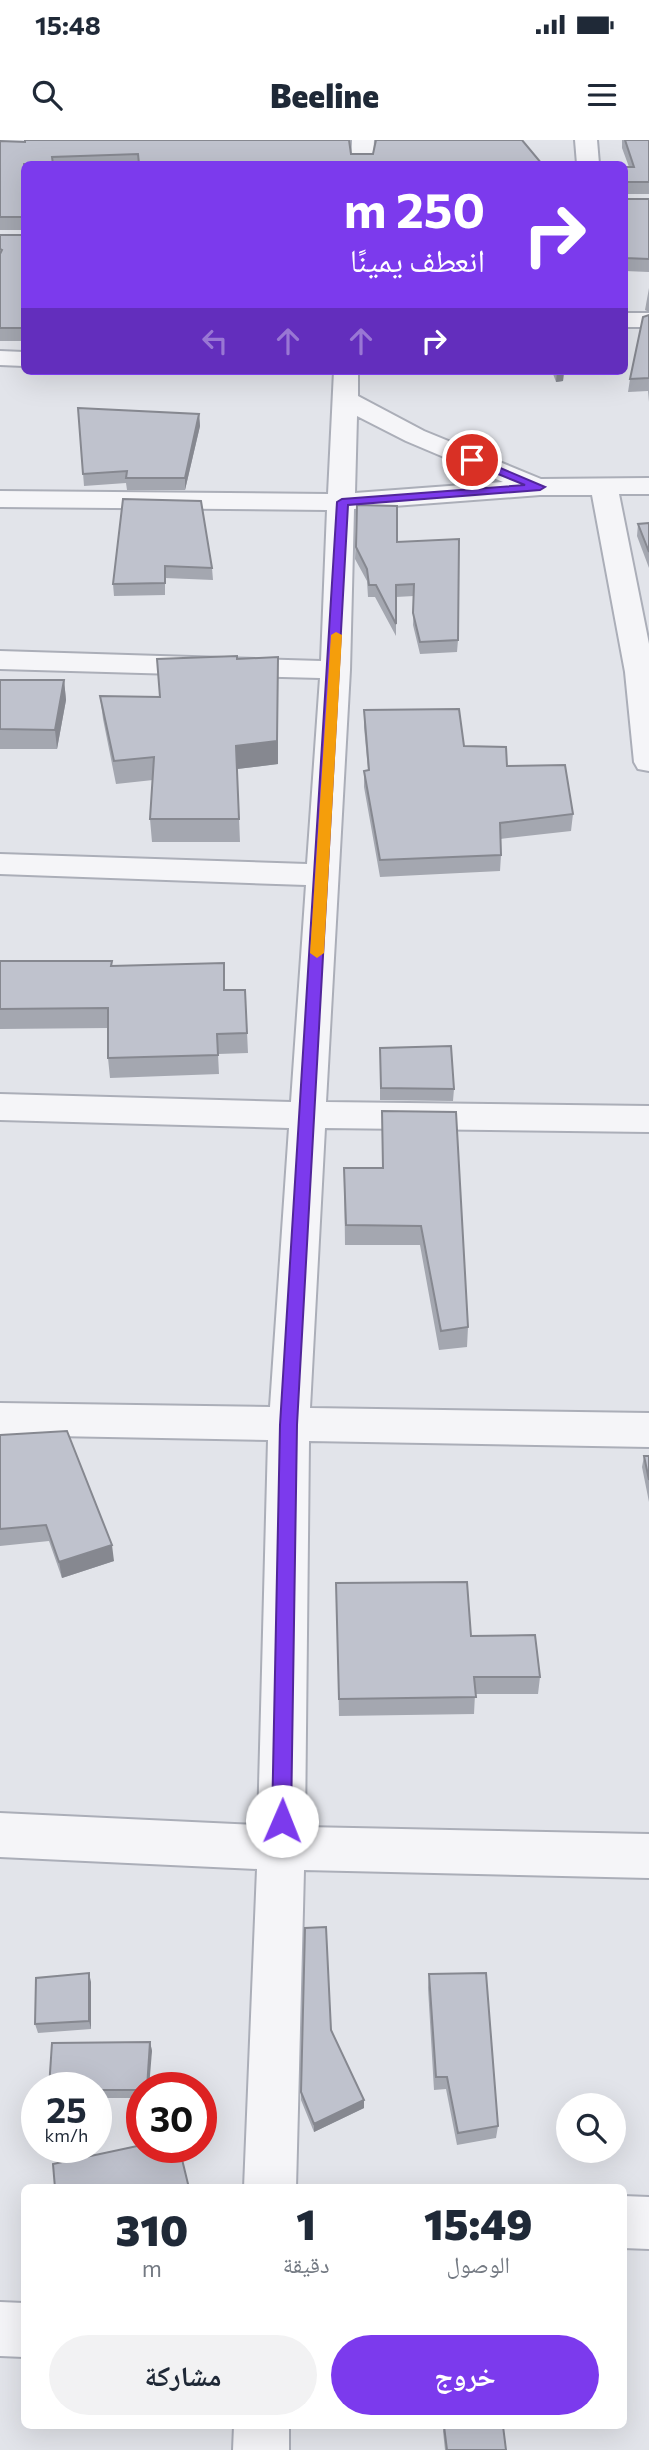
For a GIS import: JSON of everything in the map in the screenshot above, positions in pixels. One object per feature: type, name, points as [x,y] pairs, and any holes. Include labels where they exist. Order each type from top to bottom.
[{"type":"street","points":[[347,140],[363,140],[362,161]]},
{"type":"street","points":[[586,140],[588,161]]},
{"type":"street","points":[[628,320],[649,320]]},
{"type":"street","points":[[0,358],[21,359]]},
{"type":"street","points":[[346,386],[415,436],[540,487]]},
{"type":"street","points":[[270,2184],[281,1848],[289,1425],[335,670],[346,386]]},
{"type":"street","points":[[0,499],[342,502],[540,487],[649,486]]},
{"type":"street","points":[[604,487],[645,673],[649,762]]},
{"type":"street","points":[[0,660],[335,670]]},
{"type":"street","points":[[0,864],[321,875]]},
{"type":"street","points":[[0,1107],[307,1115],[649,1119]]},
{"type":"street","points":[[0,1419],[649,1430]]},
{"type":"street","points":[[0,1835],[281,1848],[649,1856]]},
{"type":"street","points":[[627,2222],[649,2223]]},
{"type":"street","points":[[0,2329],[21,2330]]},
{"type":"street","points":[[261,2450],[262,2429]]},
{"type":"building","points":[[349,140],[351,154],[373,154],[376,140],[522,140],[540,161],[139,161],[138,154],[52,157],[53,161],[21,161],[21,217],[0,217],[0,141]]},
{"type":"building","points":[[625,140],[649,140],[649,182],[628,182],[628,167],[634,167]]},
{"type":"building","points":[[628,199],[649,199],[649,259],[628,258]]},
{"type":"building","points":[[0,235],[21,235],[21,328],[0,328]]},
{"type":"building","points":[[649,315],[649,378],[630,379],[643,317]]},
{"type":"building","points":[[78,408],[199,414],[185,478],[126,478],[127,471],[83,474]]},
{"type":"building","points":[[123,499],[201,501],[212,568],[165,566],[165,583],[113,584]]},
{"type":"building","points":[[357,505],[397,506],[397,542],[459,539],[458,640],[420,642],[413,613],[414,584],[396,585],[396,624],[376,585],[369,585],[367,569],[356,547]]},
{"type":"building","points":[[649,523],[649,552],[638,524]]},
{"type":"building","points":[[237,656],[237,659],[278,657],[277,741],[236,746],[239,819],[150,819],[154,757],[114,761],[100,696],[160,697],[157,659]]},
{"type":"building","points":[[0,680],[64,680],[55,730],[0,729]]},
{"type":"building","points":[[459,709],[464,746],[506,747],[507,766],[565,765],[573,814],[500,823],[501,855],[380,860],[364,771],[369,770],[364,710]]},
{"type":"building","points":[[0,961],[112,961],[111,966],[224,963],[224,990],[245,990],[247,1033],[217,1034],[218,1055],[108,1058],[108,1008],[0,1009]]},
{"type":"building","points":[[451,1046],[454,1089],[381,1088],[380,1048]]},
{"type":"building","points":[[382,1111],[456,1112],[468,1327],[441,1331],[421,1226],[346,1225],[344,1168],[383,1168]]},
{"type":"building","points":[[67,1431],[112,1545],[59,1562],[46,1525],[0,1529],[0,1435]]},
{"type":"building","points":[[644,1456],[649,1456],[649,1480]]},
{"type":"building","points":[[467,1582],[471,1636],[535,1635],[540,1677],[474,1677],[476,1697],[339,1699],[336,1583]]},
{"type":"building","points":[[326,1927],[331,2030],[364,2100],[314,2124],[301,2092],[305,1928]]},
{"type":"building","points":[[89,1973],[89,2021],[35,2024],[36,1978]]},
{"type":"building","points":[[486,1973],[498,2126],[458,2133],[447,2077],[436,2077],[429,1974]]},
{"type":"building","points":[[150,2042],[148,2072],[126,2072],[126,2090],[112,2090],[112,2072],[50,2072],[52,2043]]},
{"type":"building","points":[[126,2148],[126,2163],[183,2163],[188,2184],[55,2184],[53,2164],[112,2163],[112,2151]]},
{"type":"building","points":[[444,2429],[503,2429],[506,2450],[447,2450]]},
{"type":"slow traffic","points":[[317,953],[336,635]]},
{"type":"route","points":[[282,1821],[289,1425],[335,670],[342,502],[540,487],[472,460]]}]
